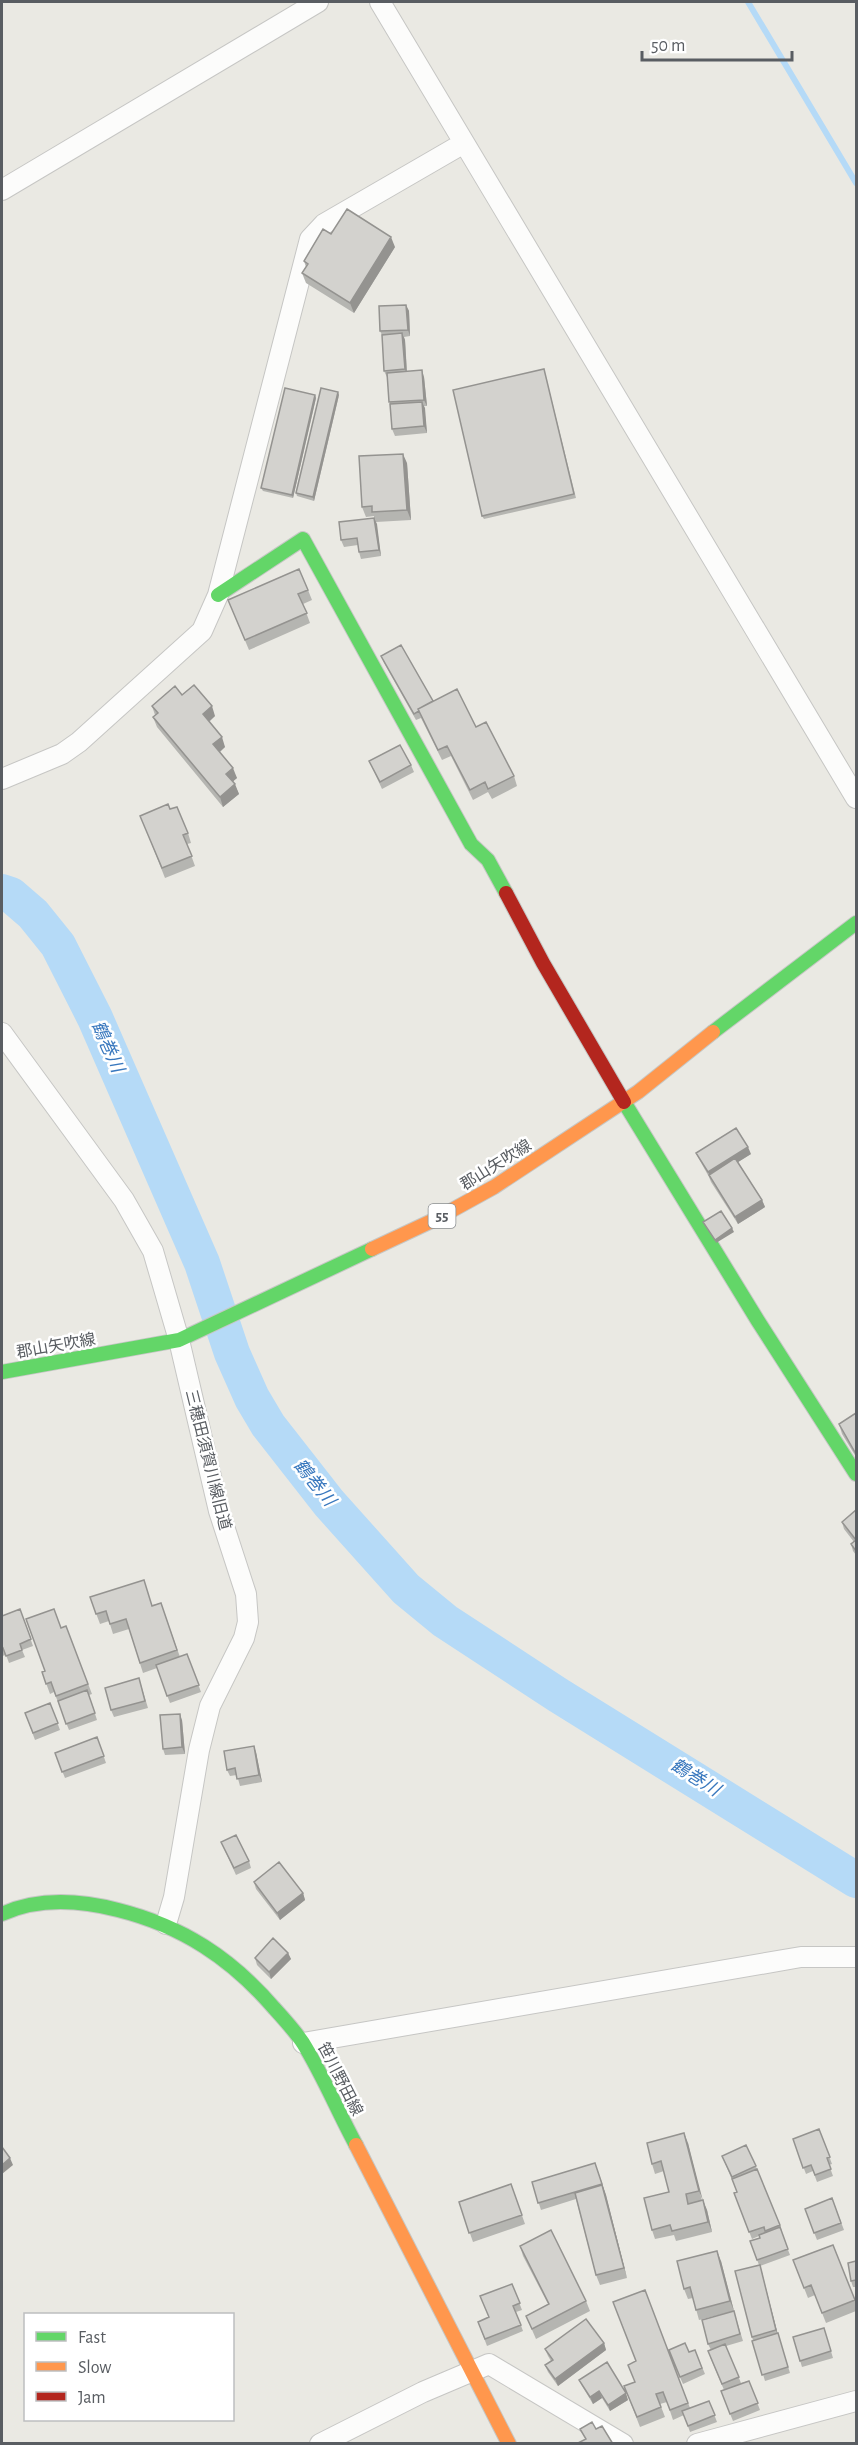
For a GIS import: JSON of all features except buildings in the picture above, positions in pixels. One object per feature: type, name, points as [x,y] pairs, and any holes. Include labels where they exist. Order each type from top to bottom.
[{"type":"street","points":[[2,190],[318,2]]},
{"type":"street","points":[[380,2],[856,798]]},
{"type":"street","points":[[2,779],[62,754],[79,742],[202,631],[218,595],[310,239],[324,224],[464,143]]},
{"type":"street","points":[[218,595],[303,538],[471,844],[488,860],[543,963],[624,1101],[758,1321],[856,1474]]},
{"type":"street","name":"郡山矢吹線","points":[[2,1372],[179,1340],[436,1219],[494,1187],[624,1101],[856,923]]},
{"type":"street","name":"三穂田須賀川線旧道","points":[[2,1033],[124,1200],[153,1251],[179,1340],[219,1511],[246,1594],[248,1622],[244,1638],[210,1706],[199,1750],[174,1898],[166,1924]]},
{"type":"street","name":"笹川野田線","points":[[2,1914],[30,1903],[90,1902],[166,1924],[227,1961],[267,1999],[303,2043],[509,2444]]},
{"type":"street","points":[[303,2043],[801,1956],[856,1957]]},
{"type":"street","points":[[320,2444],[472,2370],[489,2364],[623,2444]]},
{"type":"street","points":[[697,2444],[856,2401]]},
{"type":"waterway","points":[[748,2],[856,183]]},
{"type":"waterway","name":"鶴巻川","points":[[2,892],[11,895],[33,914],[58,945],[95,1018],[202,1263],[232,1353],[252,1398],[268,1425],[329,1503],[406,1589],[445,1621],[558,1695],[856,1880]]},
{"type":"traffic: fast","points":[[218,595],[303,539],[471,844],[488,860],[506,893]]},
{"type":"traffic: fast","points":[[713,1032],[856,923]]},
{"type":"traffic: fast","points":[[624,1102],[758,1321],[856,1474]]},
{"type":"traffic: fast","points":[[2,1372],[179,1340],[372,1249]]},
{"type":"traffic: fast","points":[[2,1914],[45,1903],[89,1904],[118,1910],[163,1925],[204,1946],[223,1959],[258,1990],[303,2043],[356,2145]]},
{"type":"traffic: slow","points":[[372,1249],[436,1219],[494,1187],[638,1092],[713,1032]]},
{"type":"traffic: slow","points":[[356,2145],[509,2444]]},
{"type":"traffic: jam","points":[[506,893],[543,963],[624,1102]]}]
